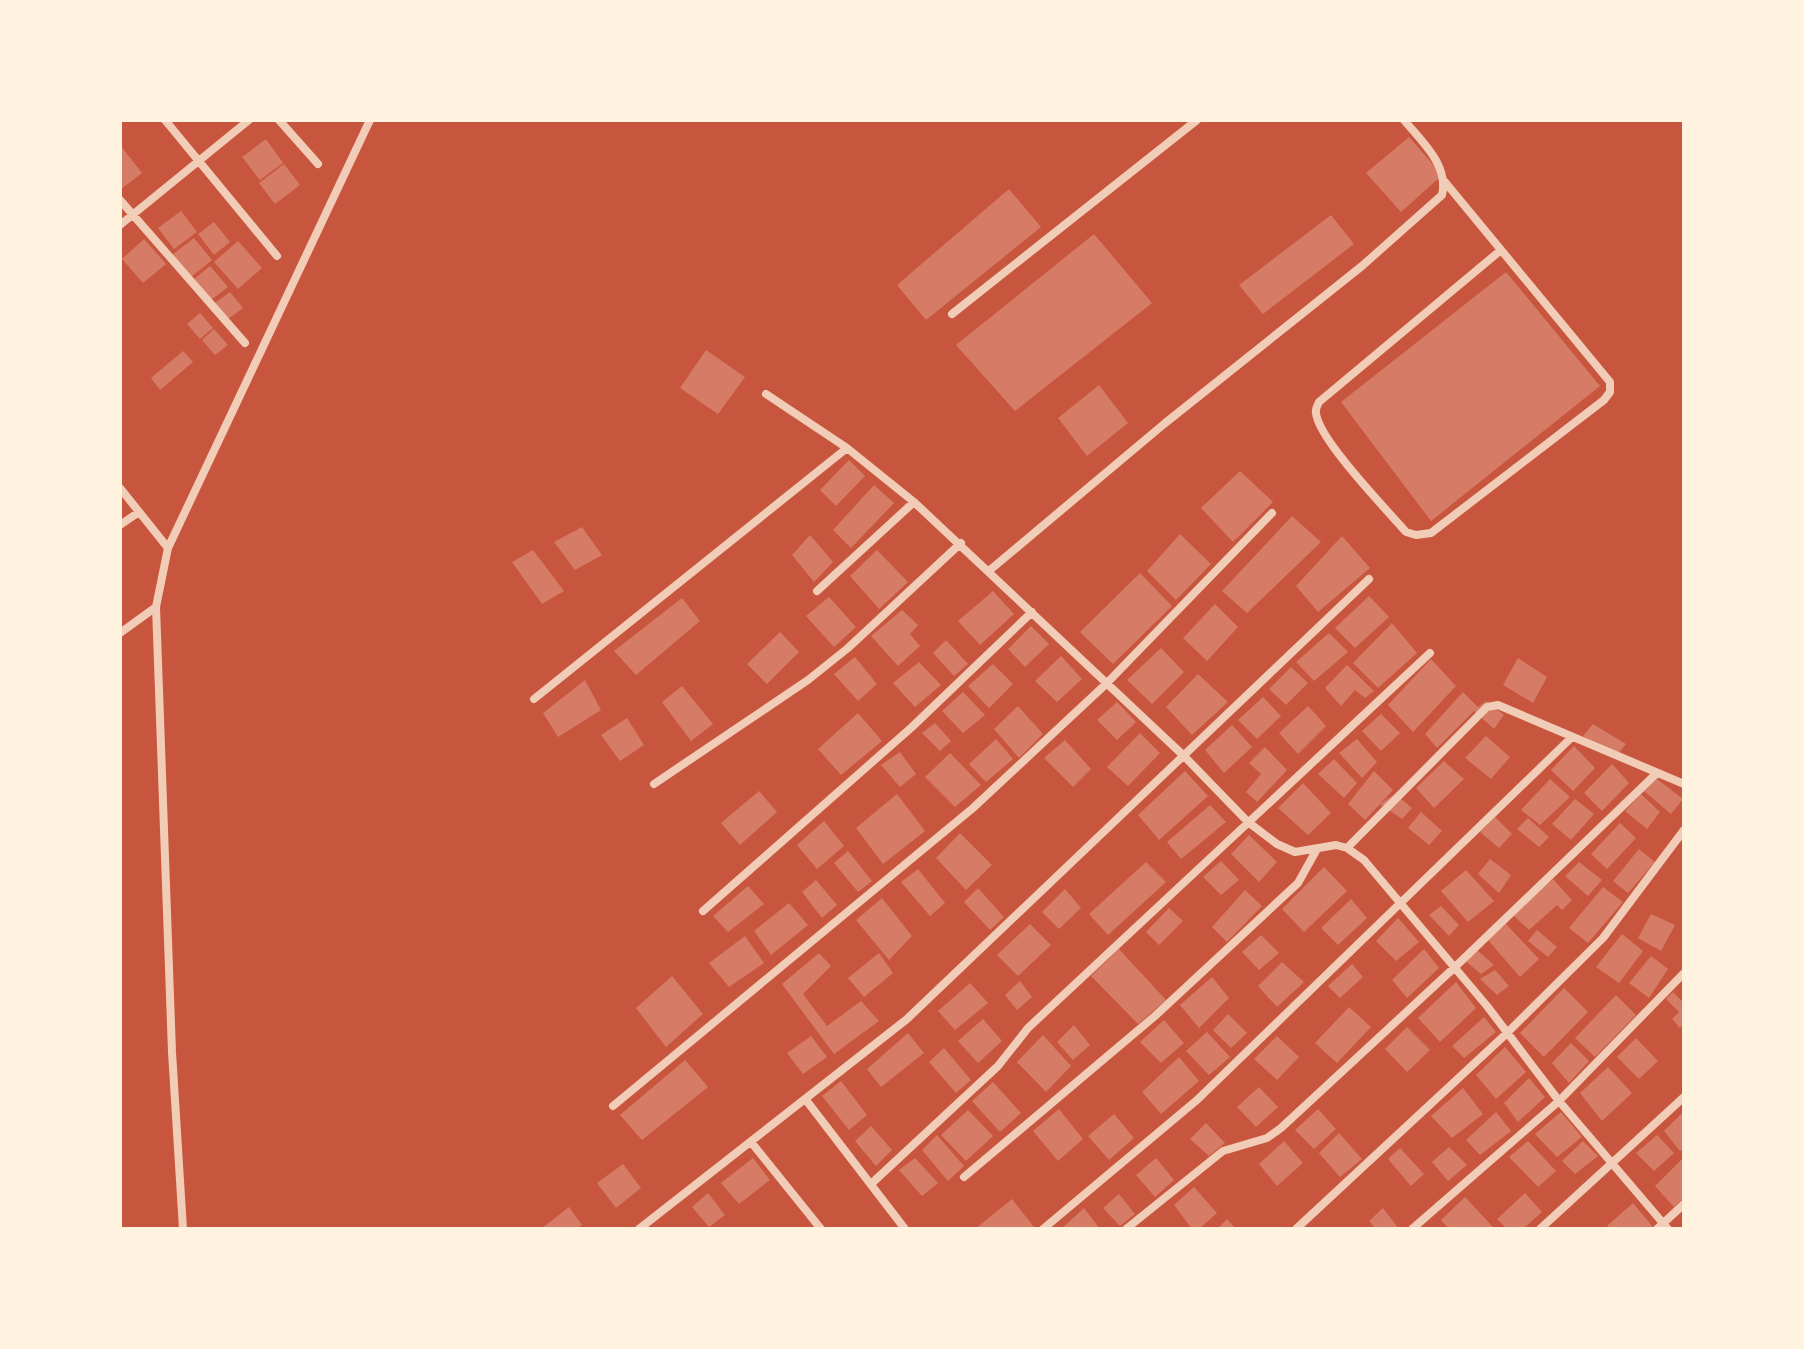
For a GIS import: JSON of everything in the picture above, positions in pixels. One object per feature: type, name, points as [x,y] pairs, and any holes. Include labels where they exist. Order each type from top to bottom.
[{"type":"street","points":[[165,120],[277,256]]},
{"type":"street","points":[[120,225],[249,120]]},
{"type":"street","points":[[279,120],[318,164]]},
{"type":"street","points":[[183,1229],[172,1052],[156,607],[168,548],[370,120]]},
{"type":"street","points":[[952,314],[1197,120]]},
{"type":"street","points":[[1404,120],[1436,159],[1445,182],[1610,382],[1610,392],[1604,400],[1431,533],[1416,535],[1406,532],[1335,450],[1316,417],[1316,409],[1319,402],[1501,250]]},
{"type":"street","points":[[990,570],[1164,424],[1362,266],[1442,195],[1445,182]]},
{"type":"street","points":[[120,200],[245,343]]},
{"type":"street","points":[[766,394],[847,448],[961,543],[1184,756],[1248,822],[1277,844],[1295,852],[1336,845],[1347,848],[1364,860],[1455,967],[1559,1101],[1663,1227],[1684,1204]]},
{"type":"street","points":[[534,699],[847,448]]},
{"type":"street","points":[[120,488],[168,548]]},
{"type":"street","points":[[817,591],[914,502]]},
{"type":"street","points":[[120,525],[139,512]]},
{"type":"street","points":[[613,1106],[973,808],[1106,684],[1272,513]]},
{"type":"street","points":[[654,784],[808,680],[848,648],[961,543]]},
{"type":"street","points":[[639,1229],[907,1019],[1369,579]]},
{"type":"street","points":[[120,633],[156,607]]},
{"type":"street","points":[[703,911],[912,727],[1032,612]]},
{"type":"street","points":[[871,1184],[998,1066],[1028,1028],[1430,653]]},
{"type":"street","points":[[1347,848],[1487,707],[1498,705],[1684,784]]},
{"type":"street","points":[[1043,1229],[1197,1100],[1572,737]]},
{"type":"street","points":[[1126,1229],[1223,1151],[1267,1138],[1281,1128],[1657,773]]},
{"type":"street","points":[[1296,1229],[1506,1034],[1603,938],[1684,830]]},
{"type":"street","points":[[964,1177],[1166,1006],[1298,883],[1317,849]]},
{"type":"street","points":[[1412,1229],[1559,1101],[1684,973]]},
{"type":"street","points":[[1540,1229],[1684,1097]]},
{"type":"street","points":[[806,1100],[905,1229]]},
{"type":"street","points":[[751,1142],[821,1229]]},
{"type":"building","points":[[1409,137],[1436,168],[1439,178],[1401,212],[1366,173]]},
{"type":"building","points":[[266,139],[283,163],[260,180],[242,157]]},
{"type":"building","points":[[120,145],[142,173],[120,190]]},
{"type":"building","points":[[284,164],[300,185],[275,204],[259,183]]},
{"type":"building","points":[[1009,189],[1041,227],[926,320],[897,285]]},
{"type":"building","points":[[181,211],[197,232],[174,249],[158,228]]},
{"type":"building","points":[[1331,215],[1354,244],[1263,314],[1239,285]]},
{"type":"building","points":[[214,222],[230,242],[214,255],[198,234]]},
{"type":"building","points":[[1094,234],[1152,303],[1015,411],[956,345]]},
{"type":"building","points":[[194,238],[212,260],[190,278],[172,255]]},
{"type":"building","points":[[144,239],[166,264],[143,283],[122,259]]},
{"type":"building","points":[[238,241],[262,268],[238,289],[214,262]]},
{"type":"building","points":[[210,266],[228,287],[211,300],[194,279]]},
{"type":"building","points":[[1506,272],[1600,386],[1431,521],[1341,402]]},
{"type":"building","points":[[230,292],[243,308],[228,319],[215,303]]},
{"type":"building","points":[[200,313],[213,328],[200,339],[187,324]]},
{"type":"building","points":[[214,329],[228,345],[215,355],[202,340]]},
{"type":"building","points":[[706,350],[745,377],[718,414],[680,388]]},
{"type":"building","points":[[183,351],[193,362],[160,390],[151,378]]},
{"type":"building","points":[[1099,385],[1128,423],[1087,456],[1058,418]]},
{"type":"building","points":[[849,460],[865,476],[836,506],[820,490]]},
{"type":"building","points":[[1240,471],[1273,502],[1233,542],[1201,508]]},
{"type":"building","points":[[874,485],[894,503],[851,548],[833,530]]},
{"type":"building","points":[[1292,516],[1321,542],[1247,613],[1222,591]]},
{"type":"building","points":[[582,527],[602,555],[575,570],[554,542]]},
{"type":"building","points":[[1180,534],[1211,564],[1176,600],[1147,571]]},
{"type":"building","points":[[810,535],[833,562],[814,582],[792,555]]},
{"type":"building","points":[[1342,536],[1370,568],[1318,612],[1296,586]]},
{"type":"building","points":[[533,550],[564,591],[542,604],[512,562]]},
{"type":"building","points":[[877,550],[908,582],[879,609],[850,576]]},
{"type":"building","points":[[1140,573],[1172,606],[1113,664],[1080,632]]},
{"type":"building","points":[[993,591],[1014,614],[980,645],[958,621]]},
{"type":"building","points":[[1369,596],[1389,617],[1355,648],[1335,628]]},
{"type":"building","points":[[829,597],[856,627],[834,647],[806,616]]},
{"type":"building","points":[[682,598],[700,621],[636,675],[614,651]]},
{"type":"building","points":[[1215,604],[1238,627],[1207,661],[1183,638]]},
{"type":"building","points":[[902,610],[918,625],[910,634],[920,646],[898,666],[871,636]]},
{"type":"building","points":[[1392,623],[1417,653],[1378,688],[1353,663]]},
{"type":"building","points":[[1031,626],[1049,644],[1025,667],[1008,649]]},
{"type":"building","points":[[780,632],[799,652],[767,684],[747,664]]},
{"type":"building","points":[[1329,633],[1348,652],[1314,681],[1296,662]]},
{"type":"building","points":[[946,640],[968,664],[954,676],[933,653]]},
{"type":"building","points":[[1161,648],[1184,672],[1152,704],[1127,680]]},
{"type":"building","points":[[1061,656],[1082,679],[1057,702],[1035,681]]},
{"type":"building","points":[[855,657],[877,684],[858,701],[834,674]]},
{"type":"building","points":[[1518,658],[1547,677],[1533,703],[1503,685]]},
{"type":"building","points":[[1431,659],[1456,686],[1413,732],[1388,705]]},
{"type":"building","points":[[919,662],[941,685],[915,707],[893,683]]},
{"type":"building","points":[[993,664],[1013,684],[989,708],[968,686]]},
{"type":"building","points":[[1347,665],[1374,691],[1365,698],[1355,690],[1341,706],[1325,688]]},
{"type":"building","points":[[1291,667],[1308,683],[1286,705],[1269,689]]},
{"type":"building","points":[[1198,674],[1228,702],[1192,735],[1166,707]]},
{"type":"building","points":[[585,680],[601,710],[558,737],[543,713]]},
{"type":"building","points":[[682,686],[713,724],[691,741],[662,702]]},
{"type":"building","points":[[963,692],[985,715],[963,733],[942,711]]},
{"type":"building","points":[[1463,692],[1478,707],[1486,701],[1504,715],[1494,729],[1474,711],[1437,748],[1425,734]]},
{"type":"building","points":[[1263,697],[1281,716],[1257,739],[1238,720]]},
{"type":"building","points":[[1117,702],[1136,722],[1117,740],[1097,720]]},
{"type":"building","points":[[1018,706],[1043,734],[1019,758],[994,729]]},
{"type":"building","points":[[1308,706],[1326,726],[1298,754],[1279,733]]},
{"type":"building","points":[[858,713],[882,741],[841,775],[818,749]]},
{"type":"building","points":[[1381,714],[1400,733],[1381,751],[1362,731]]},
{"type":"building","points":[[627,718],[644,745],[620,761],[601,735]]},
{"type":"building","points":[[935,723],[951,741],[940,751],[922,733]]},
{"type":"building","points":[[1593,724],[1626,744],[1616,756],[1583,736]]},
{"type":"building","points":[[1232,725],[1252,747],[1224,773],[1205,750]]},
{"type":"building","points":[[1140,733],[1160,753],[1128,786],[1107,767]]},
{"type":"building","points":[[1486,736],[1510,757],[1491,779],[1465,758]]},
{"type":"building","points":[[996,739],[1013,759],[986,782],[969,764]]},
{"type":"building","points":[[1357,739],[1377,762],[1362,778],[1339,753]]},
{"type":"building","points":[[1065,740],[1091,769],[1073,787],[1044,758]]},
{"type":"building","points":[[1574,746],[1595,768],[1573,791],[1551,770]]},
{"type":"building","points":[[1265,747],[1287,770],[1257,802],[1246,792],[1261,774],[1249,763]]},
{"type":"building","points":[[900,752],[916,774],[900,787],[881,765]]},
{"type":"building","points":[[950,753],[981,785],[955,807],[925,777]]},
{"type":"building","points":[[1334,759],[1357,783],[1344,798],[1318,774]]},
{"type":"building","points":[[1444,761],[1464,779],[1434,808],[1416,788]]},
{"type":"building","points":[[1612,764],[1629,783],[1602,811],[1584,793]]},
{"type":"building","points":[[1185,771],[1208,796],[1159,840],[1138,815]]},
{"type":"building","points":[[1374,771],[1393,790],[1365,820],[1348,804]]},
{"type":"building","points":[[1550,779],[1570,797],[1540,825],[1521,810]]},
{"type":"building","points":[[1657,779],[1683,799],[1671,814],[1644,791]]},
{"type":"building","points":[[1303,783],[1331,813],[1308,835],[1278,808]]},
{"type":"building","points":[[759,791],[777,812],[740,845],[721,823]]},
{"type":"building","points":[[897,794],[925,831],[883,864],[856,828]]},
{"type":"building","points":[[1395,794],[1412,808],[1402,819],[1380,804]]},
{"type":"building","points":[[1641,794],[1660,812],[1647,829],[1625,811]]},
{"type":"building","points":[[1575,799],[1594,814],[1571,840],[1552,824]]},
{"type":"building","points":[[1210,805],[1226,822],[1181,859],[1167,842]]},
{"type":"building","points":[[1421,812],[1442,831],[1429,845],[1408,828]]},
{"type":"building","points":[[1495,817],[1512,834],[1499,848],[1480,832]]},
{"type":"building","points":[[1528,818],[1549,837],[1539,847],[1517,829]]},
{"type":"building","points":[[824,821],[844,846],[817,869],[797,845]]},
{"type":"building","points":[[1620,823],[1636,838],[1607,869],[1591,854]]},
{"type":"building","points":[[960,833],[992,865],[966,890],[936,858]]},
{"type":"building","points":[[1249,835],[1277,862],[1259,882],[1231,854]]},
{"type":"building","points":[[1639,849],[1655,862],[1628,893],[1613,881]]},
{"type":"building","points":[[848,851],[872,881],[858,892],[834,863]]},
{"type":"building","points":[[1490,859],[1511,875],[1499,893],[1478,874]]},
{"type":"building","points":[[1221,861],[1239,880],[1221,895],[1203,877]]},
{"type":"building","points":[[1146,862],[1166,882],[1108,935],[1089,914]]},
{"type":"building","points":[[1579,862],[1602,880],[1588,896],[1565,876]]},
{"type":"building","points":[[1324,867],[1347,891],[1304,932],[1282,909]]},
{"type":"building","points":[[918,869],[945,903],[930,916],[901,882]]},
{"type":"building","points":[[1466,870],[1494,901],[1468,922],[1441,891]]},
{"type":"building","points":[[1553,879],[1572,900],[1562,910],[1557,905],[1529,930],[1513,915]]},
{"type":"building","points":[[816,880],[837,905],[822,918],[802,892]]},
{"type":"building","points":[[748,886],[764,904],[728,932],[713,916]]},
{"type":"building","points":[[1603,887],[1623,902],[1588,943],[1569,928]]},
{"type":"building","points":[[978,888],[1004,917],[990,930],[964,902]]},
{"type":"building","points":[[1065,889],[1081,908],[1059,929],[1042,912]]},
{"type":"building","points":[[1245,890],[1262,906],[1227,942],[1212,927]]},
{"type":"building","points":[[882,898],[912,936],[889,960],[856,920]]},
{"type":"building","points":[[1351,899],[1367,918],[1338,945],[1321,928]]},
{"type":"building","points":[[789,903],[808,925],[771,955],[754,931]]},
{"type":"building","points":[[1441,906],[1459,925],[1449,936],[1429,915]]},
{"type":"building","points":[[1169,908],[1183,921],[1159,945],[1146,932]]},
{"type":"building","points":[[1651,914],[1675,925],[1661,951],[1638,938]]},
{"type":"building","points":[[1398,918],[1419,942],[1396,961],[1376,941]]},
{"type":"building","points":[[1030,924],[1051,945],[1018,976],[997,955]]},
{"type":"building","points":[[1506,924],[1539,959],[1520,977],[1488,940]]},
{"type":"building","points":[[1537,930],[1557,947],[1548,957],[1528,941]]},
{"type":"building","points":[[1622,934],[1643,951],[1619,983],[1596,967]]},
{"type":"building","points":[[1261,935],[1279,953],[1259,970],[1242,952]]},
{"type":"building","points":[[745,936],[764,963],[729,987],[709,963]]},
{"type":"building","points":[[1119,949],[1166,1000],[1138,1024],[1091,976]]},
{"type":"building","points":[[1424,949],[1439,968],[1407,998],[1392,980]]},
{"type":"building","points":[[1477,950],[1494,965],[1481,974],[1463,959]]},
{"type":"building","points":[[819,953],[831,966],[803,994],[827,1026],[861,1001],[879,1021],[834,1054],[782,984]]},
{"type":"building","points":[[879,953],[893,973],[864,997],[848,978]]},
{"type":"building","points":[[1651,956],[1668,969],[1649,998],[1629,983]]},
{"type":"building","points":[[1282,962],[1304,982],[1277,1007],[1258,986]]},
{"type":"building","points":[[1352,964],[1363,977],[1340,998],[1328,986]]},
{"type":"building","points":[[1495,970],[1509,986],[1497,995],[1480,979]]},
{"type":"building","points":[[672,976],[703,1014],[666,1047],[636,1008]]},
{"type":"building","points":[[1212,977],[1229,998],[1199,1028],[1180,1005]]},
{"type":"building","points":[[1020,981],[1032,997],[1017,1010],[1005,995]]},
{"type":"building","points":[[1456,982],[1476,1008],[1440,1042],[1418,1018]]},
{"type":"building","points":[[970,983],[988,1003],[955,1030],[938,1011]]},
{"type":"building","points":[[1564,988],[1588,1012],[1544,1057],[1520,1033]]},
{"type":"building","points":[[1673,992],[1684,1003],[1684,1024],[1680,1028],[1672,1019],[1679,1012],[1666,999]]},
{"type":"building","points":[[1616,995],[1636,1015],[1595,1057],[1575,1038]]},
{"type":"building","points":[[1349,1007],[1371,1027],[1337,1063],[1315,1043]]},
{"type":"building","points":[[1228,1014],[1247,1033],[1231,1048],[1213,1030]]},
{"type":"building","points":[[1484,1017],[1496,1032],[1464,1058],[1452,1046]]},
{"type":"building","points":[[983,1019],[1002,1041],[978,1063],[958,1041]]},
{"type":"building","points":[[1164,1020],[1184,1043],[1161,1063],[1140,1042]]},
{"type":"building","points":[[1074,1025],[1090,1045],[1073,1060],[1057,1042]]},
{"type":"building","points":[[1407,1027],[1430,1050],[1407,1072],[1385,1049]]},
{"type":"building","points":[[1207,1032],[1230,1057],[1209,1075],[1186,1051]]},
{"type":"building","points":[[908,1033],[924,1053],[881,1087],[867,1069]]},
{"type":"building","points":[[1043,1035],[1071,1066],[1046,1092],[1017,1062]]},
{"type":"building","points":[[811,1036],[827,1057],[803,1074],[787,1053]]},
{"type":"building","points":[[1277,1036],[1299,1057],[1277,1080],[1254,1059]]},
{"type":"building","points":[[1636,1038],[1658,1061],[1639,1079],[1617,1057]]},
{"type":"building","points":[[1571,1043],[1589,1061],[1569,1083],[1552,1063]]},
{"type":"building","points":[[1505,1047],[1526,1072],[1496,1099],[1476,1075]]},
{"type":"building","points":[[944,1048],[971,1080],[956,1093],[929,1062]]},
{"type":"building","points":[[1179,1057],[1199,1081],[1161,1114],[1142,1092]]},
{"type":"building","points":[[685,1060],[708,1087],[642,1140],[620,1115]]},
{"type":"building","points":[[1608,1067],[1632,1093],[1602,1121],[1580,1093]]},
{"type":"building","points":[[1529,1078],[1545,1097],[1518,1122],[1504,1103]]},
{"type":"building","points":[[841,1081],[867,1115],[849,1130],[822,1096]]},
{"type":"building","points":[[993,1082],[1021,1113],[1000,1132],[972,1101]]},
{"type":"building","points":[[1259,1087],[1278,1107],[1256,1127],[1237,1107]]},
{"type":"building","points":[[1463,1088],[1483,1114],[1452,1138],[1431,1116]]},
{"type":"building","points":[[1059,1109],[1083,1139],[1058,1161],[1033,1131]]},
{"type":"building","points":[[1318,1109],[1336,1129],[1314,1149],[1295,1130]]},
{"type":"building","points":[[968,1110],[993,1136],[966,1161],[941,1135]]},
{"type":"building","points":[[1684,1111],[1684,1148],[1680,1151],[1664,1131]]},
{"type":"building","points":[[1496,1112],[1511,1131],[1480,1155],[1466,1140]]},
{"type":"building","points":[[1561,1112],[1582,1137],[1557,1157],[1535,1134]]},
{"type":"building","points":[[1114,1114],[1134,1138],[1109,1160],[1088,1136]]},
{"type":"building","points":[[1206,1123],[1225,1143],[1209,1156],[1190,1139]]},
{"type":"building","points":[[871,1126],[892,1150],[876,1166],[855,1141]]},
{"type":"building","points":[[1339,1133],[1362,1159],[1340,1177],[1319,1153]]},
{"type":"building","points":[[937,1135],[964,1166],[948,1181],[922,1150]]},
{"type":"building","points":[[1657,1135],[1674,1153],[1654,1171],[1636,1153]]},
{"type":"building","points":[[1284,1141],[1303,1163],[1277,1186],[1259,1164]]},
{"type":"building","points":[[1528,1141],[1556,1171],[1538,1187],[1509,1157]]},
{"type":"building","points":[[1583,1141],[1598,1156],[1575,1174],[1562,1161]]},
{"type":"building","points":[[1449,1147],[1467,1165],[1448,1181],[1432,1162]]},
{"type":"building","points":[[1400,1148],[1424,1174],[1411,1186],[1388,1159]]},
{"type":"building","points":[[1684,1157],[1684,1198],[1674,1207],[1655,1186]]},
{"type":"building","points":[[753,1158],[770,1180],[739,1204],[721,1183]]},
{"type":"building","points":[[915,1158],[938,1183],[922,1196],[899,1170]]},
{"type":"building","points":[[1156,1158],[1174,1180],[1155,1197],[1136,1175]]},
{"type":"building","points":[[623,1164],[641,1188],[616,1208],[597,1183]]},
{"type":"building","points":[[1194,1187],[1217,1213],[1199,1229],[1192,1229],[1174,1205]]},
{"type":"building","points":[[708,1193],[725,1215],[709,1227],[692,1207]]},
{"type":"building","points":[[1525,1193],[1542,1212],[1523,1229],[1507,1229],[1497,1219]]},
{"type":"building","points":[[1119,1194],[1135,1214],[1120,1226],[1103,1208]]},
{"type":"building","points":[[1465,1197],[1493,1227],[1491,1229],[1449,1229],[1441,1220]]},
{"type":"building","points":[[1012,1199],[1034,1227],[1032,1229],[975,1229]]},
{"type":"building","points":[[1633,1203],[1653,1227],[1651,1229],[1610,1229],[1607,1226]]},
{"type":"building","points":[[569,1207],[582,1225],[576,1229],[541,1229]]},
{"type":"building","points":[[1084,1208],[1100,1229],[1061,1229]]},
{"type":"building","points":[[1383,1208],[1399,1229],[1376,1229],[1369,1221]]},
{"type":"building","points":[[1227,1219],[1236,1229],[1217,1229]]}]
